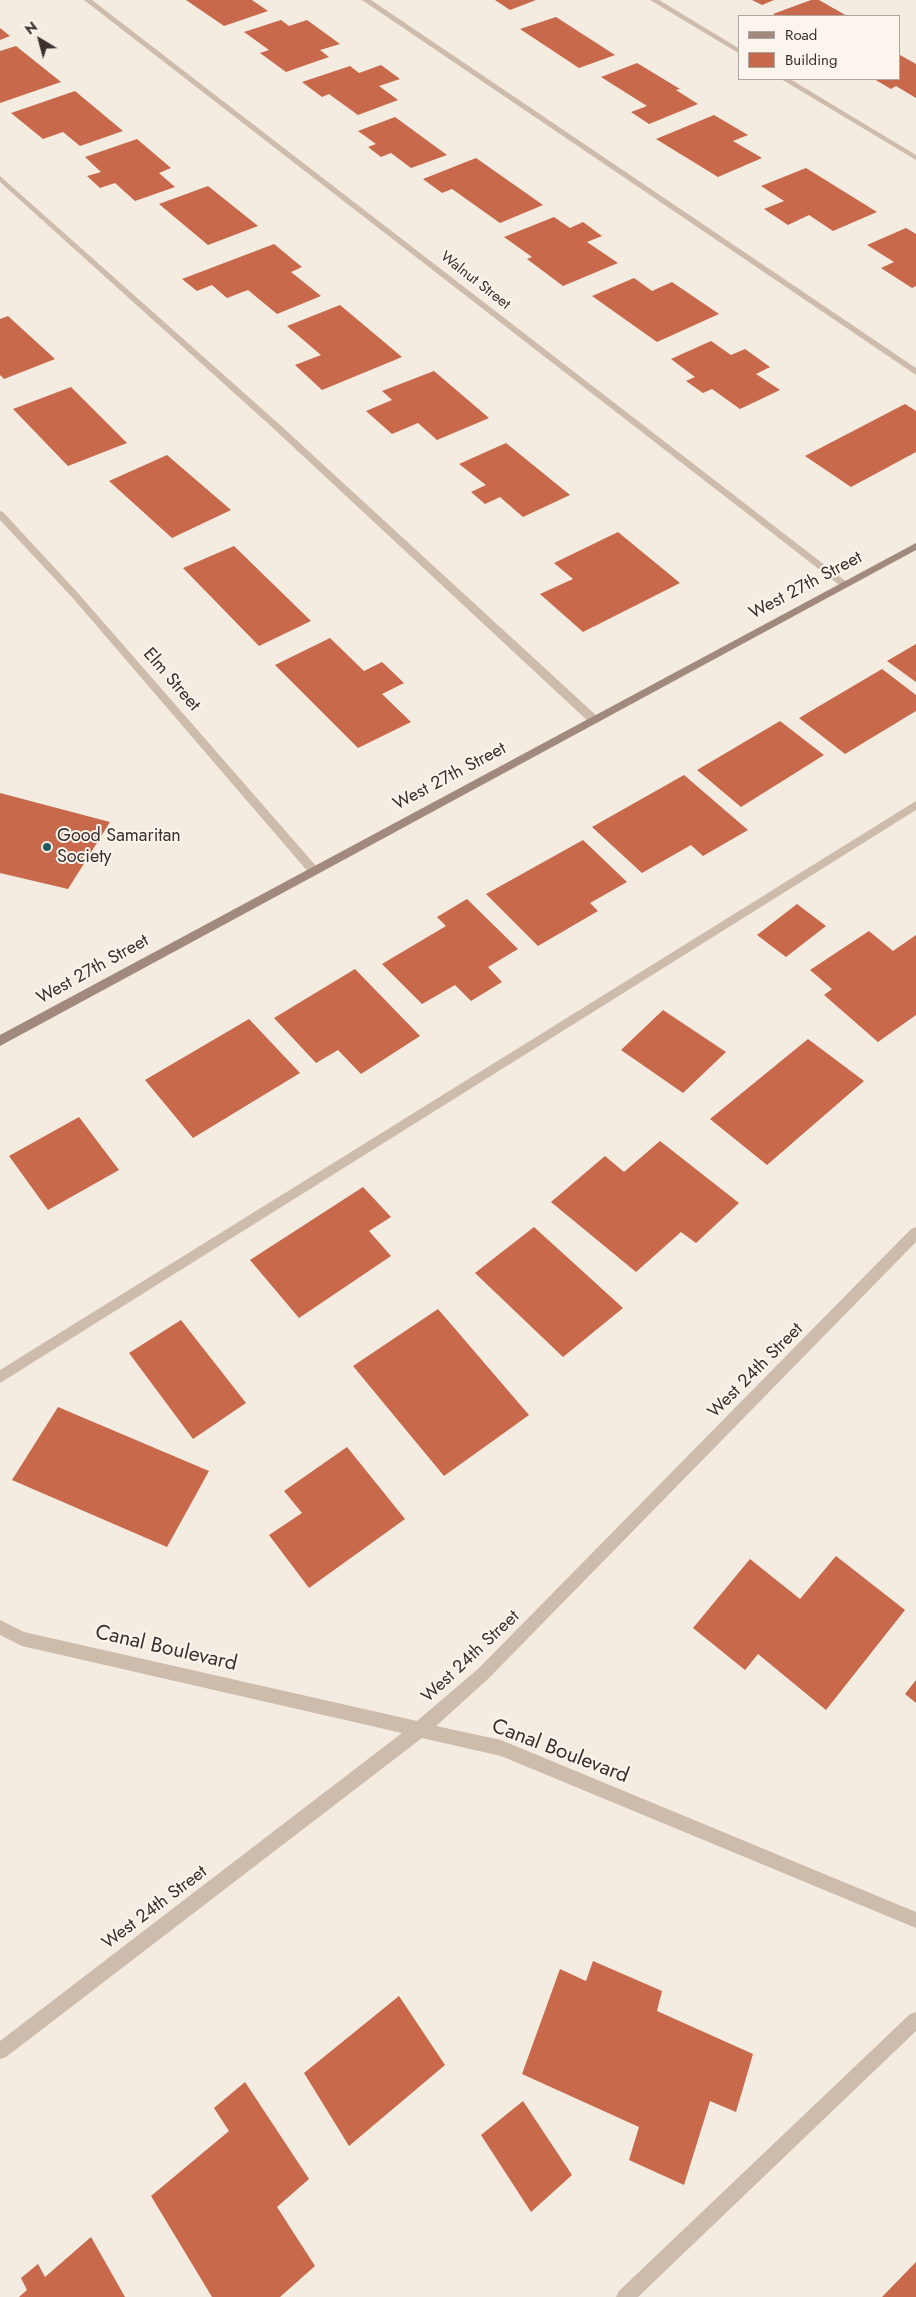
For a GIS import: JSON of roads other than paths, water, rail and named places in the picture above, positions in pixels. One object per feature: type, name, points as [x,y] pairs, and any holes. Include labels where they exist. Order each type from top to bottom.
[{"type":"main road","name":"West 27th Street","points":[[0,1040],[916,546]]},
{"type":"street","name":"Walnut Street","points":[[88,0],[845,585]]},
{"type":"street","points":[[366,0],[916,372]]},
{"type":"street","points":[[654,0],[738,51]]},
{"type":"street","points":[[787,80],[916,158]]},
{"type":"street","points":[[0,178],[276,426],[594,720]]},
{"type":"street","name":"Elm Street","points":[[0,514],[74,594],[313,870]]},
{"type":"street","points":[[0,1377],[916,805]]},
{"type":"street","name":"West 24th Street","points":[[0,2050],[420,1730],[490,1667],[916,1233]]},
{"type":"street","name":"Canal Boulevard","points":[[0,1627],[22,1639],[501,1748],[916,1920]]},
{"type":"street","points":[[625,2297],[916,2020]]},
{"type":"place","name":"Good Samaritan Society","points":[[47,847]]}]
